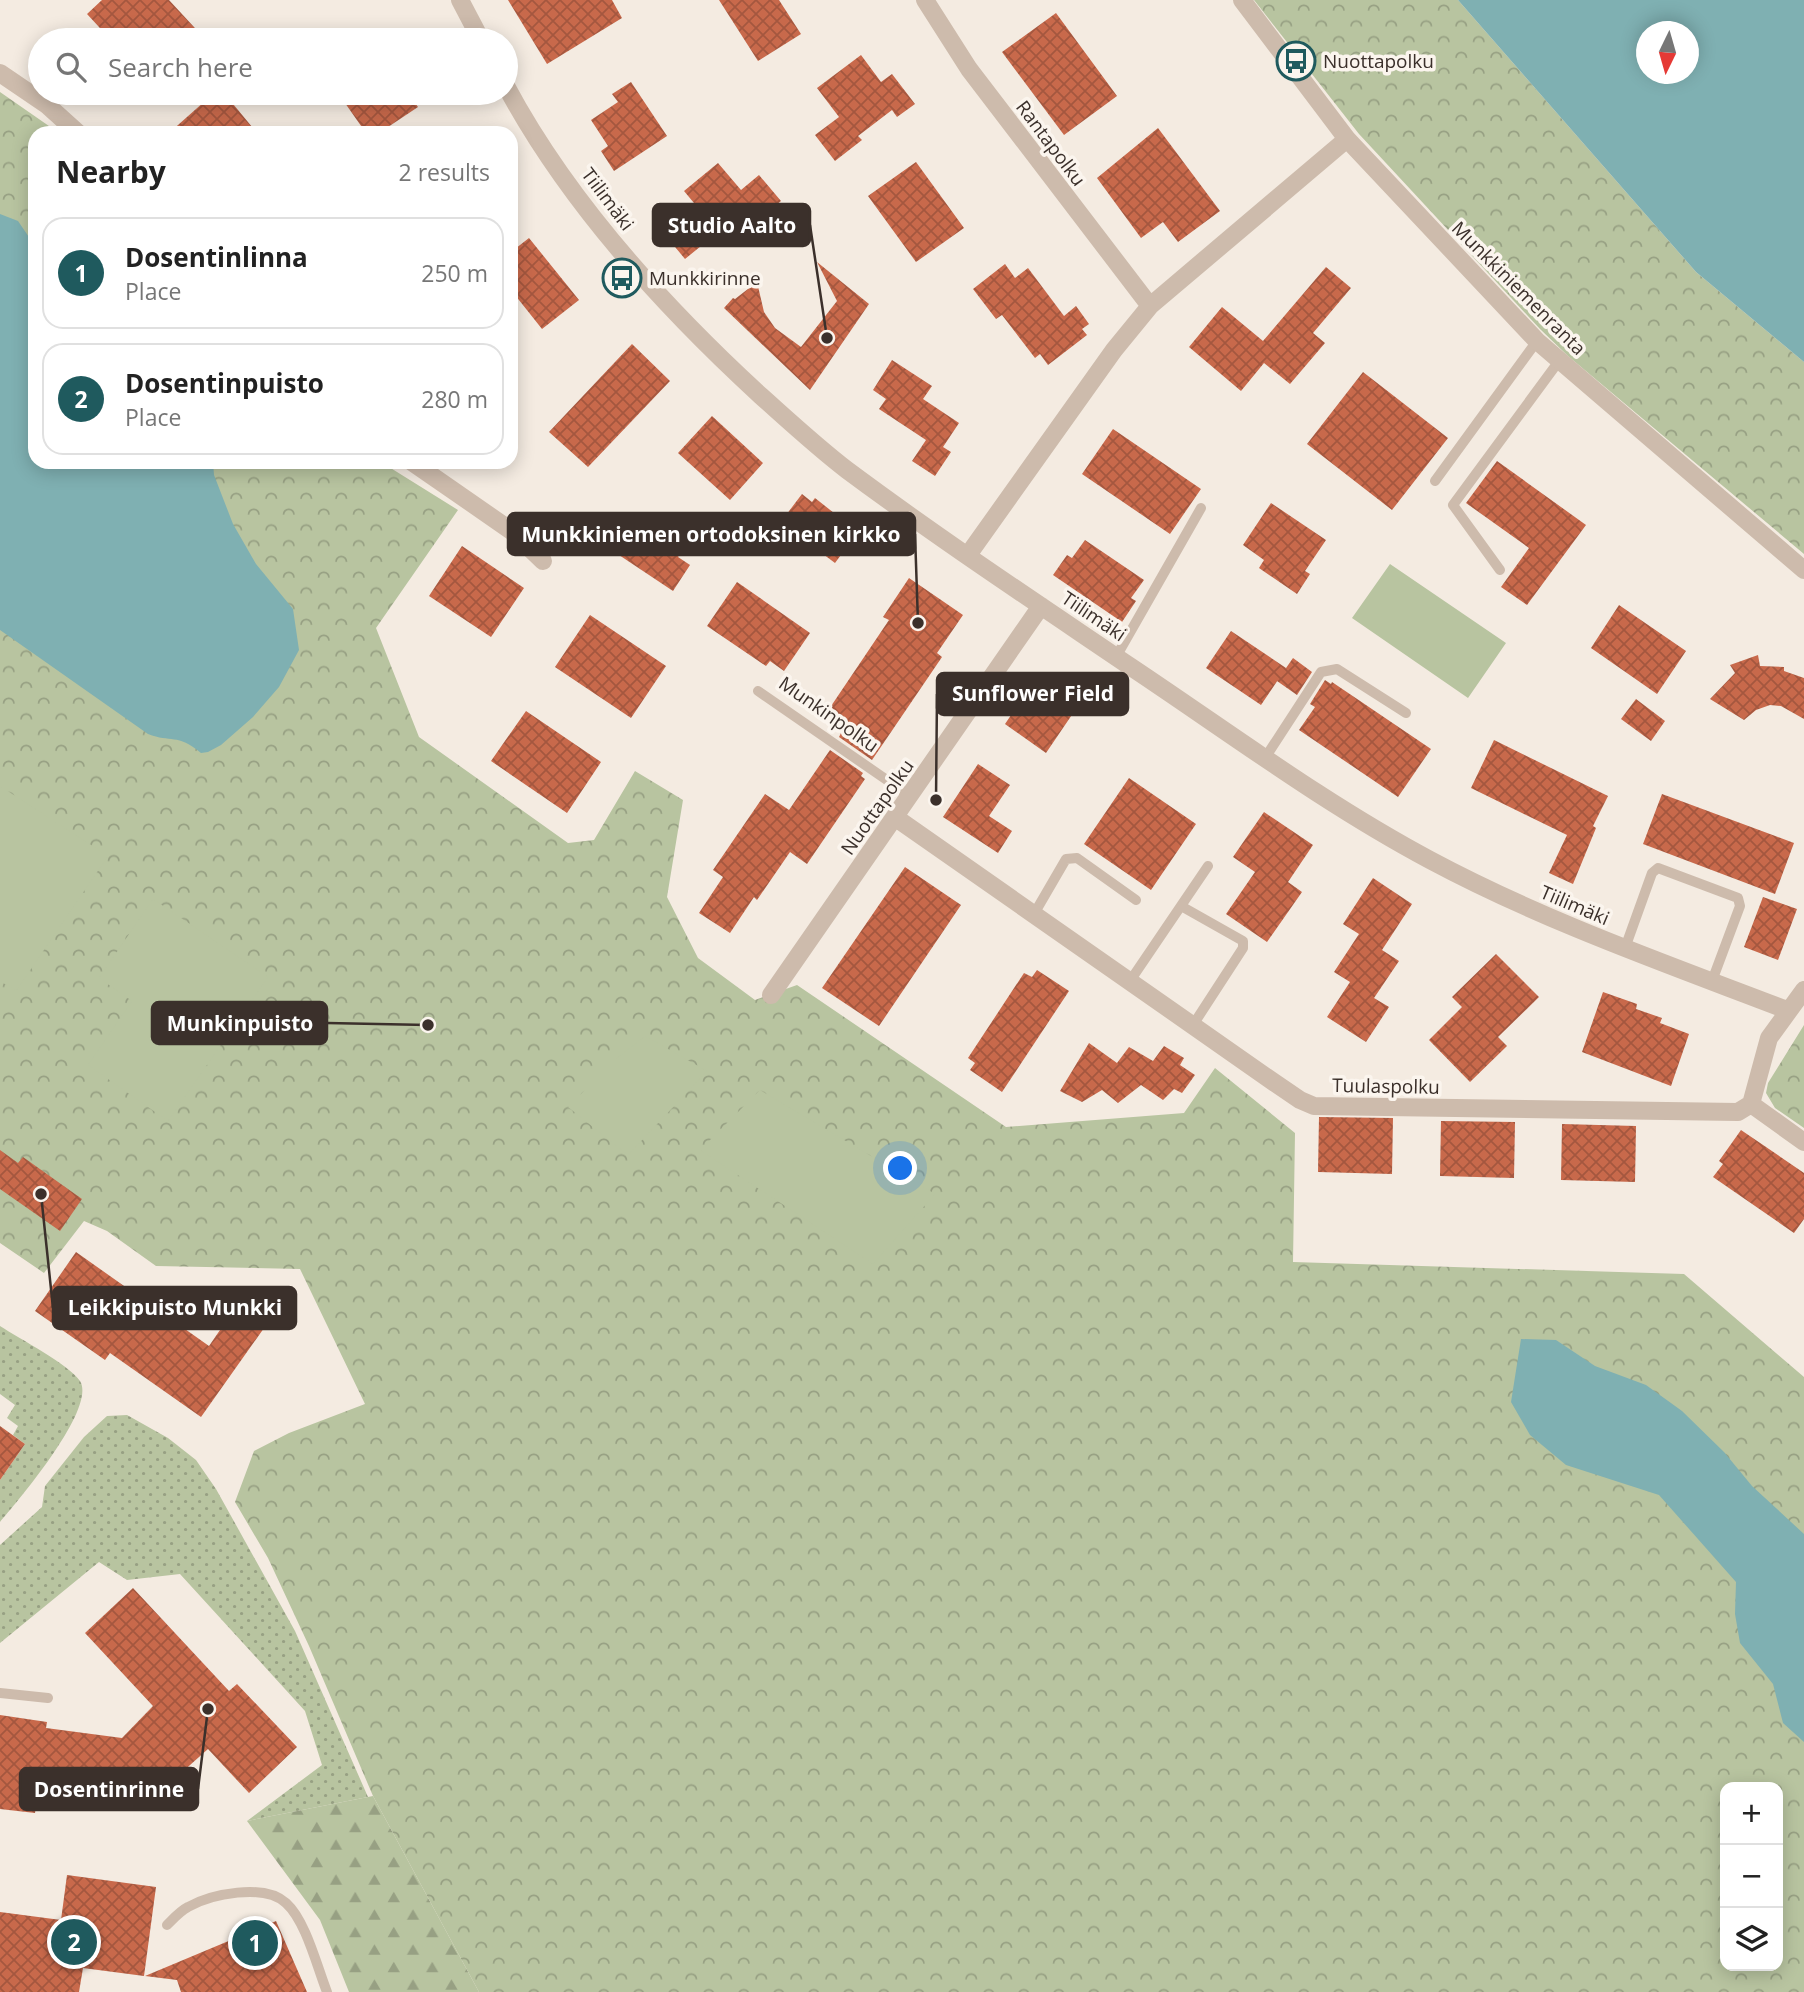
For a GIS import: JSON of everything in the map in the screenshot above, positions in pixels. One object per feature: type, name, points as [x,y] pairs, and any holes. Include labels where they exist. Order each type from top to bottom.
[{"type":"street","points":[[460,0],[475,28]]},
{"type":"street","name":"Rantapolku","points":[[925,0],[969,69],[1150,306]]},
{"type":"street","name":"Munkkiniemenranta","points":[[1242,0],[1347,139],[1537,341],[1804,570]]},
{"type":"street","points":[[0,73],[28,92]]},
{"type":"street","points":[[47,105],[70,126]]},
{"type":"street","name":"Tiilimäki","points":[[518,105],[594,218],[688,325],[744,380],[835,460],[968,555],[1265,758],[1362,822],[1433,862],[1506,897],[1625,948],[1787,1010]]},
{"type":"street","points":[[968,555],[1114,350],[1150,306],[1347,139]]},
{"type":"street","points":[[422,469],[513,532],[543,561]]},
{"type":"street","name":"Nuottapolku","points":[[771,995],[1041,606]]},
{"type":"street","name":"Tuulaspolku","points":[[896,818],[1300,1100],[1314,1106],[1738,1112],[1751,1104]]},
{"type":"street","points":[[1804,990],[1769,1038],[1751,1104],[1804,1142]]},
{"type":"lane","points":[[1435,481],[1537,341]]},
{"type":"lane","points":[[1500,570],[1454,505],[1559,360]]},
{"type":"lane","points":[[1116,657],[1201,508]]},
{"type":"lane","points":[[1265,758],[1321,672],[1337,669],[1406,713]]},
{"type":"lane","name":"Munkinpolku","points":[[758,691],[911,796]]},
{"type":"lane","points":[[1034,914],[1066,859],[1071,858],[1077,858],[1136,900]]},
{"type":"lane","points":[[1129,981],[1208,866]]},
{"type":"lane","points":[[1625,948],[1652,873],[1658,868],[1738,898],[1740,906],[1712,981]]},
{"type":"lane","points":[[1181,906],[1243,941],[1243,948],[1193,1026]]},
{"type":"lane","points":[[0,1693],[48,1698]]},
{"type":"lane","points":[[167,1925],[186,1908],[213,1898],[243,1892],[269,1895],[286,1903],[298,1919],[327,1992]]},
{"type":"green space","points":[[1254,0],[1458,0],[1696,272],[1804,362],[1804,554],[1568,356],[1540,329],[1359,134]]},
{"type":"green space","points":[[0,92],[49,126],[28,126],[28,469],[392,469],[458,510],[376,628],[419,737],[568,843],[594,840],[635,771],[683,800],[667,897],[698,958],[755,1000],[797,985],[1006,1127],[1184,1113],[1215,1068],[1295,1133],[1293,1262],[1684,1274],[1804,1377],[1804,1992],[479,1992],[373,1796],[268,1558],[235,1502],[254,1451],[289,1433],[365,1404],[300,1269],[156,1266],[107,1231],[84,1221],[44,1273],[0,1243]]},
{"type":"green space","points":[[1390,564],[1506,643],[1468,698],[1352,618]]},
{"type":"green space","points":[[0,786],[108,856],[16,991],[0,981]]},
{"type":"green space","points":[[153,899],[268,977],[168,1121],[88,1065],[132,1001],[99,978]]},
{"type":"green space","points":[[1804,1025],[1804,1128],[1775,1108],[1766,1093],[1768,1083]]},
{"type":"green space","points":[[645,1036],[707,1071],[628,1155],[568,1107],[616,1059]]},
{"type":"green space","points":[[760,1090],[935,1194],[873,1264],[700,1150]]},
{"type":"green space","points":[[0,1326],[74,1374],[80,1381],[82,1394],[67,1432],[53,1454],[0,1522],[0,1480],[25,1444],[13,1435],[18,1426],[7,1418],[15,1405],[0,1394]]},
{"type":"green space","points":[[127,1415],[168,1438],[196,1460],[216,1489],[295,1631],[368,1797],[247,1821],[322,1765],[305,1711],[180,1574],[127,1580],[99,1562],[0,1643],[0,1545],[42,1507],[45,1486],[84,1437],[107,1416]]},
{"type":"green space","points":[[373,1796],[479,1992],[349,1992],[320,1920],[247,1821]]},
{"type":"water","points":[[1458,0],[1804,0],[1804,362],[1696,272]]},
{"type":"water","points":[[0,214],[18,221],[28,236],[28,469],[214,469],[233,524],[256,564],[293,609],[299,650],[279,687],[253,717],[221,745],[201,753],[186,743],[148,734],[0,630]]},
{"type":"water","points":[[1521,1339],[1556,1340],[1595,1366],[1646,1385],[1682,1411],[1724,1452],[1752,1486],[1804,1534],[1804,1742],[1783,1723],[1773,1684],[1740,1643],[1735,1614],[1736,1582],[1659,1495],[1566,1465],[1530,1435],[1511,1402]]},
{"type":"building","points":[[102,0],[169,0],[195,28],[100,28],[87,14]]},
{"type":"building","points":[[508,0],[612,0],[622,18],[547,64]]},
{"type":"building","points":[[719,0],[779,0],[801,34],[758,61]]},
{"type":"building","points":[[1056,13],[1117,96],[1064,135],[1002,52]]},
{"type":"building","points":[[861,55],[881,82],[892,74],[915,104],[897,117],[892,110],[858,136],[862,140],[835,161],[815,135],[839,117],[817,88]]},
{"type":"building","points":[[631,82],[667,136],[614,171],[601,151],[608,146],[591,120],[618,102],[612,94]]},
{"type":"building","points":[[200,105],[234,105],[251,126],[177,126]]},
{"type":"building","points":[[346,105],[418,107],[390,126],[361,126]]},
{"type":"building","points":[[1158,128],[1220,211],[1178,242],[1163,222],[1141,238],[1097,178]]},
{"type":"building","points":[[916,162],[964,228],[916,262],[868,196]]},
{"type":"building","points":[[718,163],[741,190],[759,175],[781,201],[748,228],[738,216],[685,259],[661,230],[694,203],[684,191]]},
{"type":"building","points":[[529,238],[579,300],[542,329],[518,299],[518,247]]},
{"type":"building","points":[[817,262],[869,304],[810,390],[724,308],[733,298],[757,282],[764,312],[775,328],[801,347],[837,301]]},
{"type":"building","points":[[1005,264],[1015,278],[1028,268],[1064,316],[1076,306],[1089,324],[1082,329],[1087,335],[1048,365],[1040,354],[1035,358],[1002,315],[996,319],[973,289]]},
{"type":"building","points":[[1326,267],[1351,288],[1313,333],[1325,343],[1290,384],[1264,363],[1241,391],[1189,347],[1222,307],[1263,341]]},
{"type":"building","points":[[632,344],[670,381],[588,467],[549,432]]},
{"type":"building","points":[[892,360],[932,386],[923,399],[959,423],[943,447],[951,452],[935,476],[912,461],[926,440],[879,409],[886,399],[873,390]]},
{"type":"building","points":[[1363,372],[1448,438],[1392,510],[1307,444]]},
{"type":"building","points":[[712,416],[763,463],[730,500],[678,453]]},
{"type":"building","points":[[1113,429],[1201,489],[1170,534],[1082,474]]},
{"type":"building","points":[[1497,461],[1586,525],[1527,605],[1501,587],[1529,548],[1466,503]]},
{"type":"building","points":[[802,494],[812,502],[815,498],[858,532],[835,563],[791,530],[793,527],[783,519]]},
{"type":"building","points":[[1271,503],[1326,540],[1305,571],[1310,574],[1297,594],[1259,568],[1264,560],[1243,545]]},
{"type":"building","points":[[635,517],[683,550],[678,557],[690,565],[673,591],[613,551]]},
{"type":"building","points":[[1085,540],[1144,580],[1131,598],[1136,601],[1122,622],[1053,575],[1067,555],[1072,558]]},
{"type":"building","points":[[462,546],[524,588],[491,637],[429,596]]},
{"type":"building","points":[[909,578],[963,615],[937,653],[942,657],[872,760],[839,737],[842,731],[823,718],[889,620],[883,617]]},
{"type":"building","points":[[737,582],[810,633],[784,671],[770,661],[766,666],[707,626]]},
{"type":"building","points":[[1619,605],[1686,651],[1657,694],[1591,648]]},
{"type":"building","points":[[590,615],[666,666],[631,718],[555,667]]},
{"type":"building","points":[[1231,631],[1286,668],[1261,705],[1206,668]]},
{"type":"building","points":[[1758,655],[1760,666],[1784,667],[1784,671],[1804,678],[1804,719],[1781,706],[1770,705],[1756,710],[1744,720],[1710,699],[1735,673],[1730,665]]},
{"type":"building","points":[[1293,658],[1312,672],[1297,695],[1277,681]]},
{"type":"building","points":[[1040,672],[1082,700],[1046,753],[1005,724]]},
{"type":"building","points":[[1325,680],[1331,684],[1332,682],[1431,749],[1398,797],[1299,730],[1315,707],[1310,704]]},
{"type":"building","points":[[1636,699],[1665,721],[1651,741],[1621,719]]},
{"type":"building","points":[[526,711],[601,762],[567,813],[491,761]]},
{"type":"building","points":[[1494,740],[1608,796],[1593,826],[1596,828],[1573,884],[1549,873],[1567,835],[1471,788]]},
{"type":"building","points":[[830,750],[863,773],[861,776],[865,779],[807,864],[790,852],[757,900],[754,897],[730,933],[699,913],[723,877],[713,870],[765,794],[789,810]]},
{"type":"building","points":[[978,764],[1010,785],[989,816],[1012,831],[998,853],[943,817]]},
{"type":"building","points":[[1129,778],[1196,824],[1151,890],[1084,844]]},
{"type":"building","points":[[1662,794],[1794,843],[1775,894],[1643,844]]},
{"type":"building","points":[[1264,812],[1313,845],[1288,882],[1302,892],[1267,942],[1226,914],[1255,872],[1233,857]]},
{"type":"building","points":[[905,867],[961,905],[879,1026],[822,988]]},
{"type":"building","points":[[1373,878],[1412,904],[1382,950],[1399,961],[1374,998],[1389,1007],[1366,1042],[1327,1017],[1350,982],[1334,972],[1359,934],[1343,924]]},
{"type":"building","points":[[1763,897],[1797,909],[1778,960],[1744,947]]},
{"type":"building","points":[[1496,954],[1539,997],[1498,1037],[1507,1046],[1470,1082],[1429,1040],[1462,1007],[1452,997]]},
{"type":"building","points":[[1037,970],[1069,991],[1002,1092],[970,1070],[975,1063],[968,1058],[1024,973],[1032,977]]},
{"type":"building","points":[[1603,992],[1637,1004],[1636,1009],[1662,1018],[1660,1023],[1689,1034],[1671,1086],[1582,1052]]},
{"type":"building","points":[[1089,1043],[1117,1063],[1129,1047],[1153,1061],[1164,1046],[1184,1058],[1180,1065],[1195,1075],[1182,1093],[1174,1089],[1163,1100],[1141,1085],[1118,1103],[1102,1090],[1082,1102],[1060,1091]]},
{"type":"building","points":[[1319,1117],[1393,1118],[1392,1174],[1318,1172]]},
{"type":"building","points":[[1441,1121],[1515,1122],[1514,1178],[1440,1176]]},
{"type":"building","points":[[1562,1124],[1636,1126],[1635,1182],[1561,1180]]},
{"type":"building","points":[[1741,1130],[1804,1173],[1804,1219],[1794,1233],[1713,1177],[1723,1164],[1719,1161]]},
{"type":"building","points":[[0,1150],[18,1163],[23,1157],[82,1199],[60,1231],[0,1189]]},
{"type":"building","points":[[76,1252],[209,1346],[240,1301],[269,1321],[201,1417],[110,1353],[105,1360],[35,1311]]},
{"type":"building","points":[[0,1426],[25,1444],[0,1480]]},
{"type":"building","points":[[133,1588],[229,1691],[237,1684],[297,1747],[249,1793],[208,1749],[143,1807],[38,1793],[35,1813],[0,1809],[0,1715],[47,1722],[46,1728],[122,1738],[153,1706],[85,1633]]},
{"type":"building","points":[[67,1875],[156,1887],[144,1976],[83,1968],[79,1992],[0,1992],[0,1912],[61,1920]]},
{"type":"building","points":[[276,1921],[307,1992],[181,1992],[177,1980],[145,1976]]},
{"type":"place","name":"Nuottapolku","points":[[1296,61]]},
{"type":"place","name":"Munkkirinne","points":[[622,278]]},
{"type":"place","name":"Studio Aalto","points":[[827,338]]},
{"type":"place","name":"Munkkiniemen ortodoksinen kirkko","points":[[918,623]]},
{"type":"place","name":"Sunflower Field","points":[[936,800]]},
{"type":"place","name":"Munkinpuisto","points":[[428,1025]]},
{"type":"place","name":"Leikkipuisto Munkki","points":[[41,1194]]},
{"type":"place","name":"Dosentinrinne","points":[[208,1709]]},
{"type":"place","name":"Dosentinpuisto","points":[[74,1942]]},
{"type":"place","name":"Dosentinlinna","points":[[255,1943]]}]
